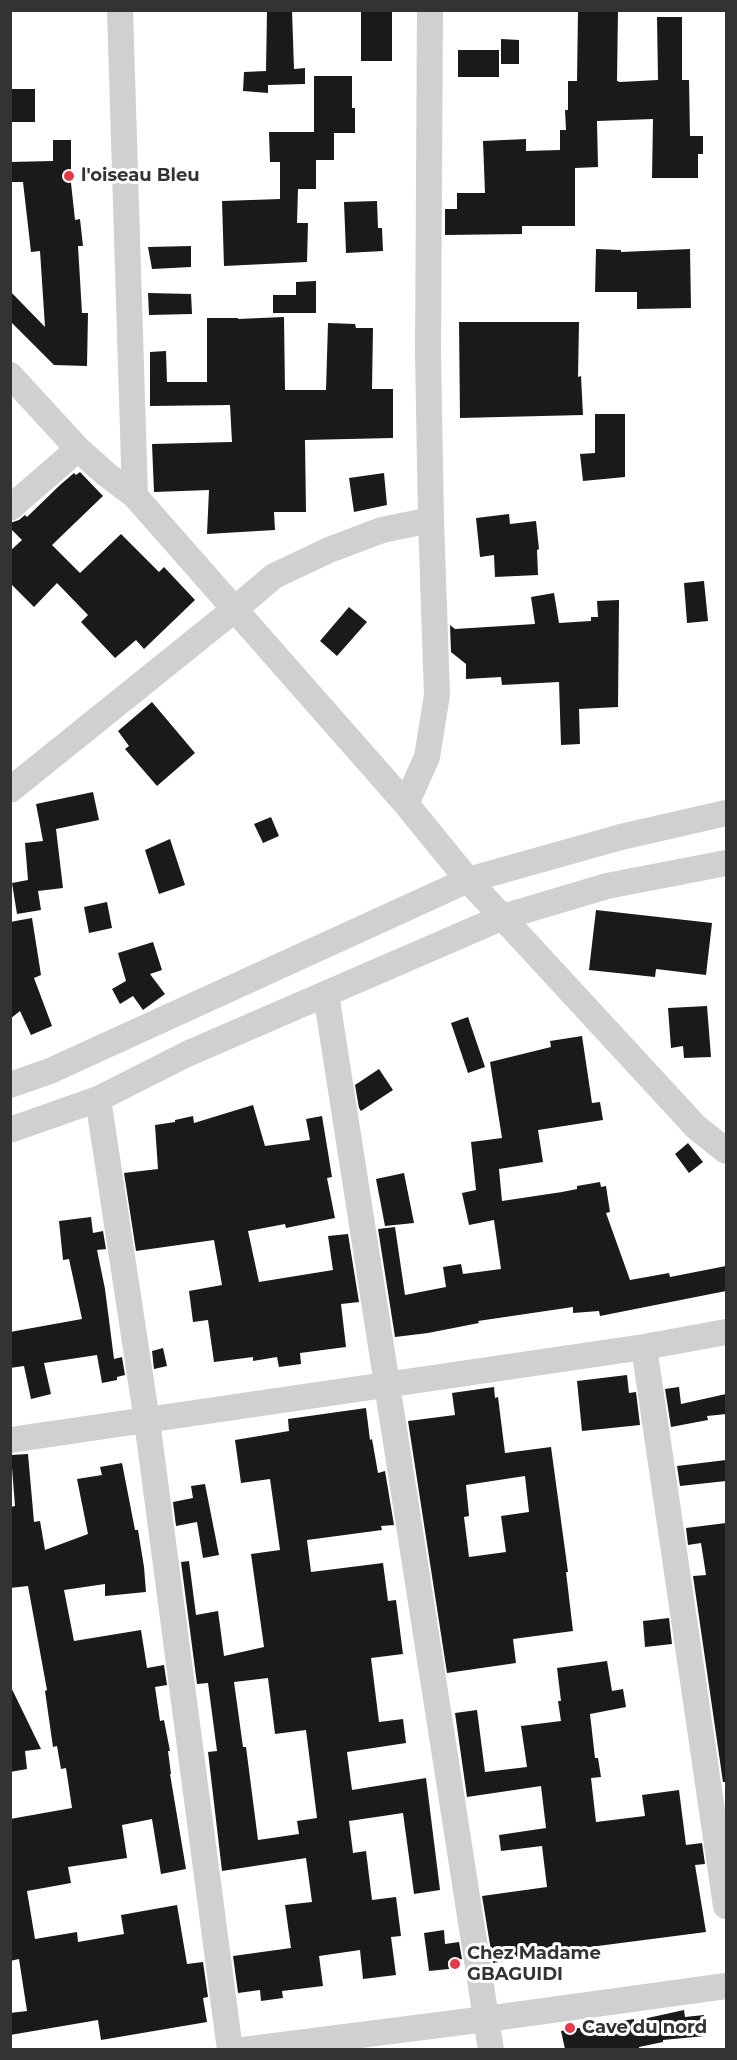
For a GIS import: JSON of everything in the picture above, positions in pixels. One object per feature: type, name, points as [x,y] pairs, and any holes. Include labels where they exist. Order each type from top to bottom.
[{"type":"street","points":[[120,10],[135,496]]},
{"type":"street","points":[[406,804],[427,757],[437,695],[430,520],[428,352],[430,10]]},
{"type":"street","points":[[10,375],[78,449],[135,496],[406,804],[468,880],[696,1127],[726,1151]]},
{"type":"street","points":[[10,508],[78,449]]},
{"type":"street","points":[[10,790],[274,576],[329,549],[382,530],[430,520]]},
{"type":"street","points":[[10,1085],[50,1071],[468,880],[621,837],[726,813]]},
{"type":"street","points":[[10,1130],[98,1099],[187,1054],[503,917],[608,886],[726,863]]},
{"type":"street","points":[[326,994],[491,2049]]},
{"type":"street","points":[[98,1099],[147,1421],[230,2049]]},
{"type":"street","points":[[10,1440],[644,1347],[726,1332]]},
{"type":"street","points":[[644,1347],[726,1906]]},
{"type":"street","points":[[243,2049],[726,1986]]},
{"type":"building","points":[[267,10],[292,10],[294,69],[305,68],[305,84],[268,85],[268,93],[243,91],[244,72],[266,71]]},
{"type":"building","points":[[361,10],[392,10],[392,61],[361,61]]},
{"type":"building","points":[[578,10],[618,10],[617,81],[620,82],[658,80],[657,17],[682,17],[682,80],[689,80],[690,136],[703,136],[703,154],[698,154],[698,178],[652,178],[653,119],[597,121],[598,167],[575,168],[575,226],[522,226],[522,234],[445,235],[445,209],[457,209],[457,193],[485,193],[483,141],[526,139],[526,151],[560,150],[560,130],[566,130],[565,110],[568,110],[568,81],[577,81]]},
{"type":"building","points":[[501,39],[519,40],[519,64],[501,64]]},
{"type":"building","points":[[458,50],[499,50],[499,77],[458,77]]},
{"type":"building","points":[[314,76],[352,76],[355,133],[334,133],[334,160],[316,160],[316,189],[298,189],[297,223],[308,223],[307,262],[224,266],[222,201],[280,199],[280,162],[270,162],[269,132],[314,132]]},
{"type":"building","points":[[10,89],[35,89],[35,122],[10,122]]},
{"type":"building","points":[[53,140],[71,140],[71,183],[75,220],[80,219],[83,246],[78,246],[82,313],[88,313],[87,366],[54,365],[10,321],[10,291],[45,327],[40,251],[31,252],[23,182],[10,182],[10,162],[53,161]]},
{"type":"building","points":[[377,201],[378,228],[382,228],[383,251],[346,253],[344,202]]},
{"type":"building","points":[[191,246],[191,267],[152,269],[148,247]]},
{"type":"building","points":[[596,249],[621,250],[621,252],[690,249],[691,308],[637,309],[637,292],[595,292]]},
{"type":"building","points":[[316,281],[316,313],[273,313],[273,295],[296,295],[296,282]]},
{"type":"building","points":[[148,293],[191,294],[192,314],[149,315]]},
{"type":"building","points":[[284,317],[285,390],[326,390],[328,323],[355,324],[356,328],[373,328],[372,389],[393,389],[393,438],[305,440],[306,512],[274,512],[275,530],[207,534],[209,490],[154,492],[152,444],[232,442],[230,405],[150,406],[150,352],[166,351],[167,382],[207,382],[207,318]]},
{"type":"building","points":[[459,322],[579,322],[578,377],[581,376],[583,415],[460,418]]},
{"type":"building","points":[[595,414],[625,414],[625,477],[583,481],[580,454],[595,453]]},
{"type":"building","points":[[80,472],[103,496],[52,545],[80,573],[121,534],[159,572],[164,567],[195,600],[144,649],[136,640],[115,658],[81,622],[88,615],[57,583],[34,607],[10,583],[10,551],[22,540],[10,528],[10,523],[25,515],[27,517],[74,473],[76,475]]},
{"type":"building","points":[[384,473],[387,505],[354,512],[349,478]]},
{"type":"building","points":[[509,514],[510,524],[536,521],[539,549],[537,550],[538,575],[495,577],[494,555],[480,557],[476,518]]},
{"type":"building","points":[[704,581],[708,621],[687,623],[684,583]]},
{"type":"building","points":[[554,593],[559,623],[591,621],[591,617],[598,617],[597,601],[619,600],[618,707],[579,709],[580,744],[561,745],[559,682],[502,685],[501,677],[466,679],[466,664],[451,652],[450,625],[455,629],[535,624],[531,597]]},
{"type":"building","points":[[349,607],[367,622],[337,656],[320,641]]},
{"type":"building","points":[[152,702],[195,753],[157,786],[125,749],[129,746],[118,731]]},
{"type":"building","points":[[93,792],[99,820],[56,829],[63,888],[38,891],[41,910],[17,914],[12,883],[28,880],[25,843],[43,841],[36,804]]},
{"type":"building","points":[[271,817],[279,836],[263,843],[254,824]]},
{"type":"building","points":[[170,839],[185,885],[159,894],[145,850]]},
{"type":"building","points":[[107,902],[112,928],[89,933],[84,907]]},
{"type":"building","points":[[596,910],[712,923],[706,975],[656,969],[655,977],[589,970]]},
{"type":"building","points":[[32,918],[41,975],[34,978],[52,1026],[31,1035],[20,1011],[10,1019],[10,922]]},
{"type":"building","points":[[153,942],[162,970],[150,974],[165,994],[143,1010],[133,996],[120,1004],[112,989],[126,981],[118,953]]},
{"type":"building","points":[[707,1006],[711,1057],[684,1058],[683,1046],[671,1048],[668,1008]]},
{"type":"building","points":[[468,1017],[485,1067],[468,1073],[451,1023]]},
{"type":"building","points":[[582,1036],[592,1103],[600,1102],[603,1120],[538,1130],[543,1162],[499,1169],[502,1201],[562,1192],[577,1189],[577,1186],[600,1182],[601,1187],[606,1186],[610,1212],[606,1213],[630,1280],[669,1273],[670,1277],[726,1266],[726,1291],[600,1316],[599,1311],[573,1313],[573,1307],[478,1321],[479,1323],[428,1333],[395,1337],[378,1229],[395,1227],[405,1295],[446,1287],[443,1267],[461,1264],[463,1274],[501,1269],[494,1220],[469,1225],[462,1193],[476,1190],[471,1142],[502,1138],[490,1062],[551,1047],[550,1041]]},
{"type":"building","points":[[379,1069],[393,1090],[361,1111],[355,1085]]},
{"type":"building","points":[[253,1105],[265,1146],[310,1140],[306,1119],[322,1116],[332,1177],[327,1178],[335,1218],[286,1228],[285,1224],[248,1231],[259,1282],[333,1270],[328,1236],[348,1234],[359,1302],[341,1304],[346,1347],[300,1353],[301,1364],[279,1367],[277,1357],[253,1361],[253,1357],[214,1362],[208,1320],[193,1322],[189,1291],[222,1285],[214,1240],[136,1251],[124,1173],[158,1169],[155,1125],[193,1116],[194,1123]]},
{"type":"building","points":[[688,1143],[703,1162],[689,1173],[675,1154]]},
{"type":"building","points":[[404,1173],[414,1223],[385,1226],[376,1179]]},
{"type":"building","points":[[91,1217],[93,1233],[103,1231],[106,1249],[97,1250],[105,1289],[114,1359],[122,1357],[125,1375],[117,1377],[117,1380],[102,1383],[97,1355],[44,1363],[51,1394],[31,1399],[24,1366],[10,1368],[10,1332],[82,1319],[69,1259],[63,1260],[59,1221]]},
{"type":"building","points":[[163,1348],[167,1366],[154,1369],[152,1351]]},
{"type":"building","points":[[627,1375],[629,1393],[636,1392],[640,1425],[582,1431],[577,1381]]},
{"type":"building","points":[[494,1387],[495,1398],[498,1397],[505,1453],[551,1447],[568,1572],[566,1572],[573,1631],[513,1639],[516,1663],[447,1673],[408,1421],[455,1415],[452,1393]],"holes":[[[525,1476],[529,1512],[501,1516],[506,1552],[469,1557],[464,1517],[469,1516],[466,1485]]]},
{"type":"building","points":[[679,1387],[681,1404],[726,1394],[726,1414],[707,1416],[708,1420],[671,1427],[665,1389]]},
{"type":"building","points":[[366,1408],[370,1440],[372,1439],[378,1473],[385,1471],[394,1525],[381,1526],[382,1530],[307,1540],[311,1572],[383,1563],[388,1601],[396,1600],[403,1654],[371,1658],[379,1722],[403,1719],[406,1743],[347,1752],[352,1790],[426,1778],[440,1890],[414,1894],[403,1813],[349,1821],[353,1853],[366,1851],[372,1900],[396,1897],[401,1936],[391,1937],[396,1975],[363,1979],[360,1950],[319,1956],[323,1986],[282,1991],[283,1998],[261,2001],[260,1990],[238,1993],[233,1956],[291,1948],[285,1905],[312,1902],[306,1858],[222,1871],[208,1752],[217,1751],[208,1683],[197,1684],[181,1562],[189,1561],[196,1615],[218,1611],[224,1656],[264,1647],[251,1554],[280,1550],[270,1479],[241,1483],[235,1440],[289,1431],[288,1419]],"holes":[[[268,1678],[275,1734],[306,1730],[317,1818],[297,1821],[299,1834],[258,1840],[246,1747],[243,1747],[234,1682]]]},
{"type":"building","points":[[28,1454],[34,1522],[40,1521],[45,1550],[88,1534],[77,1479],[102,1475],[100,1467],[122,1463],[135,1530],[138,1530],[146,1592],[105,1596],[105,1584],[64,1590],[74,1641],[141,1630],[147,1668],[164,1665],[167,1685],[155,1687],[160,1721],[164,1720],[170,1751],[168,1751],[170,1774],[186,1869],[161,1874],[152,1819],[122,1825],[127,1858],[68,1867],[71,1883],[27,1891],[35,1939],[77,1932],[78,1942],[124,1934],[121,1915],[177,1905],[187,1964],[203,1962],[208,1997],[203,1998],[207,2022],[101,2040],[98,2020],[10,2035],[10,2013],[27,2011],[19,1959],[10,1961],[10,1819],[72,1808],[66,1768],[61,1769],[57,1746],[53,1747],[45,1691],[47,1690],[28,1586],[10,1588],[10,1507],[15,1506],[11,1455]]},
{"type":"building","points":[[726,1460],[726,1481],[680,1486],[677,1466]]},
{"type":"building","points":[[205,1484],[219,1555],[203,1558],[197,1522],[176,1526],[173,1502],[193,1498],[191,1486]]},
{"type":"building","points":[[726,1523],[726,1782],[723,1782],[693,1576],[706,1575],[701,1543],[688,1545],[686,1528]]},
{"type":"building","points":[[669,1618],[672,1644],[645,1647],[643,1621]]},
{"type":"building","points":[[607,1661],[612,1691],[623,1689],[626,1707],[590,1714],[595,1758],[598,1758],[601,1777],[591,1778],[596,1822],[645,1816],[642,1795],[679,1790],[686,1845],[702,1843],[705,1864],[695,1865],[706,1932],[505,1958],[505,1961],[493,1963],[482,1896],[547,1887],[542,1846],[501,1851],[499,1835],[546,1828],[541,1786],[467,1797],[455,1713],[477,1710],[485,1772],[527,1767],[521,1726],[561,1721],[557,1668]]},
{"type":"building","points":[[10,1685],[41,1749],[25,1751],[27,1769],[10,1772]]},
{"type":"building","points":[[444,1930],[445,1944],[459,1942],[462,1959],[448,1961],[449,1969],[429,1971],[424,1933]]},
{"type":"building","points":[[684,2010],[685,2017],[704,2015],[705,2036],[663,2040],[663,2042],[639,2047],[639,2049],[565,2049],[561,2031],[634,2019],[634,2021]]},
{"type":"place","name":"l'oiseau Bleu","points":[[69,176]]},
{"type":"place","name":"Chez Madame GBAGUIDI","points":[[455,1964]]},
{"type":"place","name":"Cave du nord","points":[[570,2028]]}]
